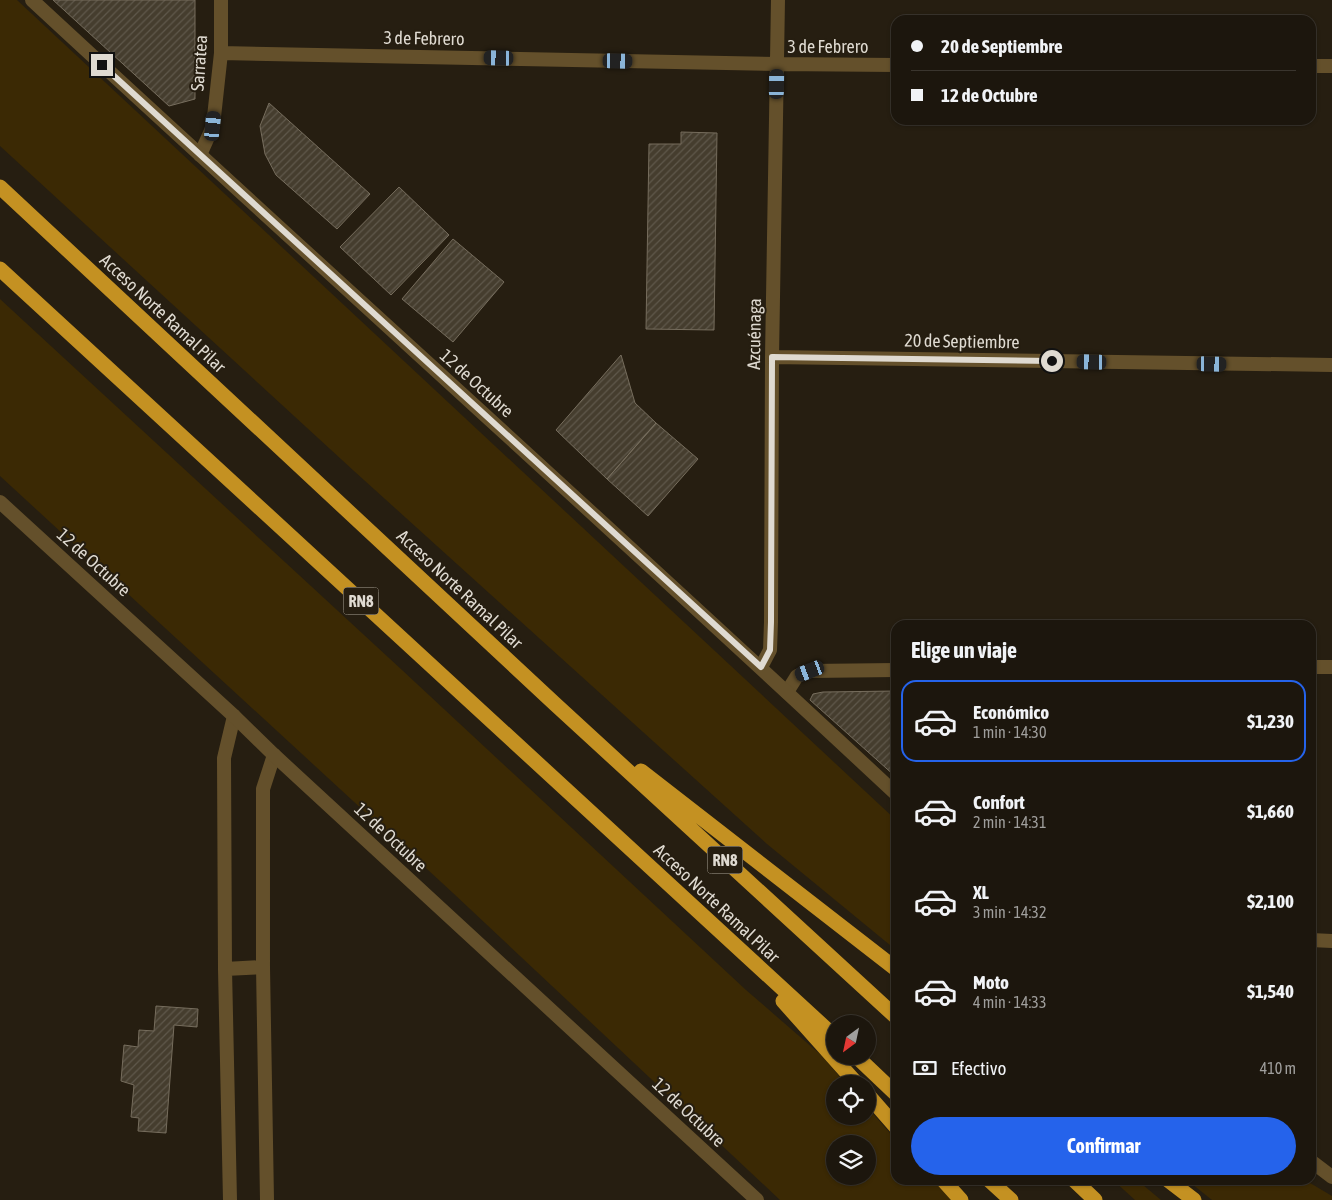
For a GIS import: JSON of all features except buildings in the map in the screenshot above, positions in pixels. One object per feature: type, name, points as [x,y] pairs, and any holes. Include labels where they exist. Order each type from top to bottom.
[{"type":"highway","name":"Acceso Norte Ramal Pilar","points":[[0,187],[555,704],[891,1012]]},
{"type":"highway","name":"Acceso Norte Ramal Pilar","points":[[0,269],[826,1029]]},
{"type":"highway","points":[[555,704],[891,965]]},
{"type":"highway","points":[[722,932],[849,1075]]},
{"type":"highway","points":[[865,1065],[891,1089]]},
{"type":"highway","points":[[876,1104],[891,1121]]},
{"type":"highway","points":[[948,1185],[961,1200]]},
{"type":"highway","points":[[995,1185],[1011,1200]]},
{"type":"highway","points":[[1079,1185],[1095,1200]]},
{"type":"highway","points":[[1174,1185],[1194,1200]]},
{"type":"street","name":"12 de Octubre","points":[[32,0],[761,667],[891,789]]},
{"type":"street","name":"Sarratea","points":[[200,155],[213,126],[220,53],[221,0]]},
{"type":"street","name":"Azcuénaga","points":[[761,667],[770,650],[771,622],[772,357],[778,0]]},
{"type":"street","name":"3 de Febrero","points":[[220,53],[891,65]]},
{"type":"street","points":[[1316,66],[1332,66]]},
{"type":"street","name":"20 de Septiembre","points":[[772,357],[1332,365]]},
{"type":"street","name":"12 de Octubre","points":[[0,502],[757,1200]]},
{"type":"street","points":[[1316,667],[1332,667]]},
{"type":"street","points":[[787,692],[797,676],[810,671],[891,670]]},
{"type":"street","points":[[230,1200],[225,969],[224,758],[234,716]]},
{"type":"street","points":[[267,1200],[263,967],[264,788],[274,755]]},
{"type":"street","points":[[1316,940],[1332,941]]},
{"type":"street","points":[[225,969],[263,967]]},
{"type":"street","points":[[1316,1166],[1332,1177]]},
{"type":"shaded area","points":[[0,0],[17,0],[891,815],[891,946],[767,844],[354,471],[0,146]]},
{"type":"shaded area","points":[[0,299],[746,990],[821,1055],[826,1061],[826,1065],[830,1065],[838,1075],[826,1075],[826,1125],[876,1125],[876,1117],[891,1134],[891,1185],[938,1185],[951,1200],[780,1200],[453,893],[0,476]]},
{"type":"shaded area","points":[[1118,1185],[1143,1185],[1161,1200],[1135,1200]]},
{"type":"shaded area","points":[[1193,1185],[1313,1185],[1332,1196],[1332,1200],[1212,1200]]},
{"type":"route","points":[[102,65],[761,667],[770,650],[771,622],[772,357],[1052,361]]}]
